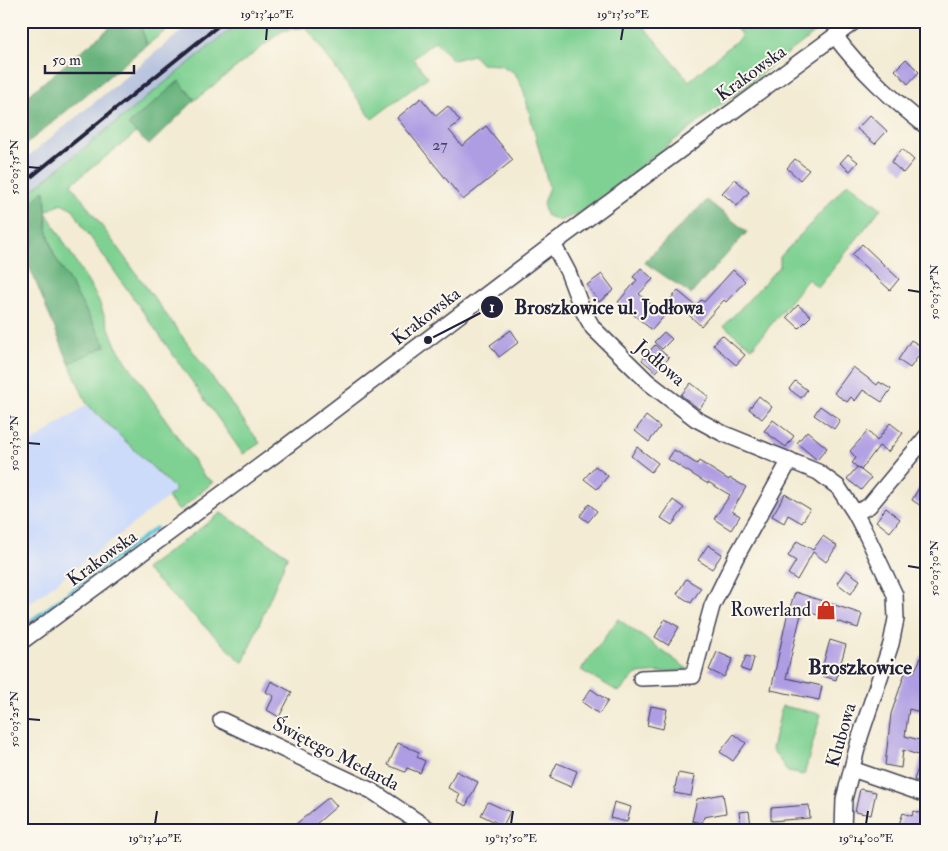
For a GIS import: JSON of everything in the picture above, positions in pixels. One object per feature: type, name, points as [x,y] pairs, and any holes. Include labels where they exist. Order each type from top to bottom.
[{"type":"street","name":"Krakowska","points":[[21,642],[276,454],[553,244],[855,21]]},
{"type":"street","points":[[835,36],[870,78],[927,127]]},
{"type":"street","name":"Jodłowa","points":[[553,244],[568,272],[582,309],[593,328],[655,388],[696,419],[722,433],[818,472],[838,487],[855,513]]},
{"type":"street","points":[[855,513],[869,506],[927,436]]},
{"type":"street","points":[[641,678],[693,676],[712,606],[736,557],[790,460]]},
{"type":"street","name":"Klubowa","points":[[843,830],[844,799],[860,737],[891,644],[896,619],[895,595],[855,513]]},
{"type":"street","name":"Świętego Medarda","points":[[221,720],[372,791],[430,830]]},
{"type":"street","points":[[852,769],[927,795]]},
{"type":"shaded area","points":[[194,21],[241,21],[21,199],[21,162]]},
{"type":"shaded area","points":[[87,404],[176,491],[21,610],[21,450]]},
{"type":"green space","points":[[118,21],[139,21],[147,45],[21,148],[21,101]]},
{"type":"green space","points":[[139,21],[178,21],[147,45]]},
{"type":"green space","points":[[241,21],[639,21],[689,81],[742,36],[731,21],[830,21],[580,213],[559,221],[546,215],[543,203],[549,187],[523,89],[515,73],[500,65],[481,64],[473,55],[453,60],[435,41],[413,59],[428,77],[372,119],[306,27],[282,31],[195,100],[179,81],[128,125],[136,133],[71,184],[260,443],[243,454],[84,228],[73,209],[61,203],[46,212],[45,190],[21,212],[21,199]]},
{"type":"green space","points":[[179,81],[195,100],[149,145],[128,125]]},
{"type":"green space","points":[[848,183],[881,208],[818,288],[808,279],[752,348],[724,326],[780,266],[780,257]]},
{"type":"green space","points":[[45,190],[47,229],[54,255],[106,346],[69,363],[21,246],[21,212]]},
{"type":"green space","points":[[707,200],[747,232],[691,294],[644,262]]},
{"type":"green space","points":[[46,212],[98,299],[116,346],[204,476],[213,482],[179,511],[167,497],[176,490],[87,404],[69,363],[106,346],[54,255],[47,229]]},
{"type":"green space","points":[[221,513],[288,555],[243,663],[145,569]]},
{"type":"green space","points":[[618,619],[689,670],[636,674],[619,692],[581,670]]},
{"type":"green space","points":[[782,706],[821,714],[804,775],[788,772],[772,749]]},
{"type":"building","points":[[906,59],[919,72],[908,84],[895,70]]},
{"type":"building","points":[[421,98],[436,116],[448,106],[460,121],[449,130],[462,146],[486,126],[513,160],[463,200],[397,118]]},
{"type":"building","points":[[870,115],[887,131],[875,144],[857,129]]},
{"type":"building","points":[[902,149],[914,160],[903,173],[891,162]]},
{"type":"building","points":[[848,154],[858,162],[850,171],[840,163]]},
{"type":"building","points":[[795,159],[809,170],[800,180],[787,168]]},
{"type":"building","points":[[735,179],[749,192],[737,206],[722,193]]},
{"type":"building","points":[[862,244],[899,279],[890,290],[852,255]]},
{"type":"building","points":[[641,268],[653,279],[639,294],[664,316],[652,330],[618,302],[637,280],[633,277]]},
{"type":"building","points":[[733,270],[745,281],[726,302],[724,300],[701,326],[679,306],[674,311],[666,304],[678,291],[696,306],[701,300],[704,302]]},
{"type":"building","points":[[602,274],[614,290],[599,302],[587,285]]},
{"type":"building","points":[[798,305],[811,316],[799,328],[787,317]]},
{"type":"building","points":[[511,330],[519,342],[499,357],[490,345]]},
{"type":"building","points":[[664,332],[672,339],[662,349],[654,342]]},
{"type":"building","points":[[722,335],[745,355],[736,365],[713,345]]},
{"type":"building","points":[[911,340],[924,348],[910,368],[898,360]]},
{"type":"building","points":[[655,345],[669,358],[656,372],[642,360]]},
{"type":"building","points":[[853,367],[877,385],[879,382],[891,389],[882,402],[863,390],[855,401],[851,397],[847,402],[834,393]]},
{"type":"building","points":[[795,381],[807,390],[801,398],[789,389]]},
{"type":"building","points":[[691,383],[709,397],[699,409],[681,395]]},
{"type":"building","points":[[759,396],[772,407],[762,419],[749,409]]},
{"type":"building","points":[[820,406],[840,420],[834,429],[814,415]]},
{"type":"building","points":[[646,416],[660,427],[649,442],[635,431]]},
{"type":"building","points":[[773,420],[794,436],[786,447],[764,431]]},
{"type":"building","points":[[890,423],[903,433],[888,452],[879,446],[861,470],[852,463],[856,458],[850,451],[868,431],[877,441]]},
{"type":"building","points":[[807,431],[827,448],[817,460],[797,443]]},
{"type":"building","points":[[637,447],[658,463],[651,472],[631,456]]},
{"type":"building","points":[[674,450],[697,464],[699,461],[729,480],[730,478],[746,487],[732,511],[740,516],[731,530],[714,519],[730,495],[708,482],[708,484],[668,459]]},
{"type":"building","points":[[595,466],[608,476],[597,489],[584,479]]},
{"type":"building","points":[[857,467],[871,478],[861,490],[847,479]]},
{"type":"building","points":[[920,486],[927,491],[927,510],[912,500]]},
{"type":"building","points":[[785,494],[810,509],[802,523],[788,515],[784,523],[772,516]]},
{"type":"building","points":[[673,500],[684,508],[672,525],[661,518]]},
{"type":"building","points":[[589,504],[597,511],[588,522],[580,516]]},
{"type":"building","points":[[886,508],[900,519],[890,532],[876,521]]},
{"type":"building","points":[[823,536],[837,546],[826,562],[813,552],[797,580],[788,574],[796,561],[788,556],[797,541],[813,550]]},
{"type":"building","points":[[708,545],[722,554],[712,569],[698,560]]},
{"type":"building","points":[[846,570],[860,580],[851,594],[837,583]]},
{"type":"building","points":[[686,579],[701,588],[691,603],[677,594]]},
{"type":"building","points":[[795,592],[862,614],[858,628],[802,610],[786,678],[822,686],[819,700],[771,690],[787,616]]},
{"type":"building","points":[[665,619],[679,627],[668,645],[655,637]]},
{"type":"building","points":[[830,640],[846,645],[836,680],[820,675]]},
{"type":"building","points":[[927,646],[927,714],[909,709],[905,736],[926,742],[921,756],[903,750],[901,768],[885,765],[891,714],[906,670],[914,672]]},
{"type":"building","points":[[717,652],[733,659],[724,677],[709,670]]},
{"type":"building","points":[[746,656],[754,658],[750,672],[741,669]]},
{"type":"building","points":[[271,681],[292,692],[279,717],[267,710],[274,696],[266,692]]},
{"type":"building","points":[[591,689],[608,701],[599,714],[582,702]]},
{"type":"building","points":[[651,706],[667,709],[663,729],[647,725]]},
{"type":"building","points":[[734,734],[746,743],[733,761],[720,752]]},
{"type":"building","points":[[398,743],[419,752],[417,757],[425,761],[420,773],[407,768],[405,772],[388,765]]},
{"type":"building","points":[[925,747],[927,747],[927,780],[925,784],[914,780]]},
{"type":"building","points":[[557,763],[577,771],[571,787],[550,778]]},
{"type":"building","points":[[456,771],[478,782],[466,806],[457,801],[460,794],[448,788]]},
{"type":"building","points":[[678,773],[695,776],[691,796],[674,793]]},
{"type":"building","points":[[860,789],[876,792],[871,815],[855,812]]},
{"type":"building","points":[[723,794],[726,813],[704,817],[702,823],[692,821],[697,799]]},
{"type":"building","points":[[329,797],[337,806],[309,830],[289,830]]},
{"type":"building","points":[[488,802],[510,812],[503,826],[481,815]]},
{"type":"building","points":[[614,802],[631,807],[627,822],[610,818]]},
{"type":"building","points":[[809,805],[810,818],[771,821],[771,808]]},
{"type":"building","points":[[749,811],[751,826],[741,828],[739,812]]},
{"type":"building","points":[[914,811],[926,815],[922,830],[897,830],[903,813],[912,816]]},
{"type":"waterway","points":[[21,628],[156,528]]},
{"type":"railway","points":[[21,185],[224,21]]},
{"type":"place","name":"Broszkowice ul. Jodłowa","points":[[428,340]]},
{"type":"place","name":"Rowerland","points":[[826,610]]},
{"type":"district","name":"Broszkowice","points":[[860,667]]}]
